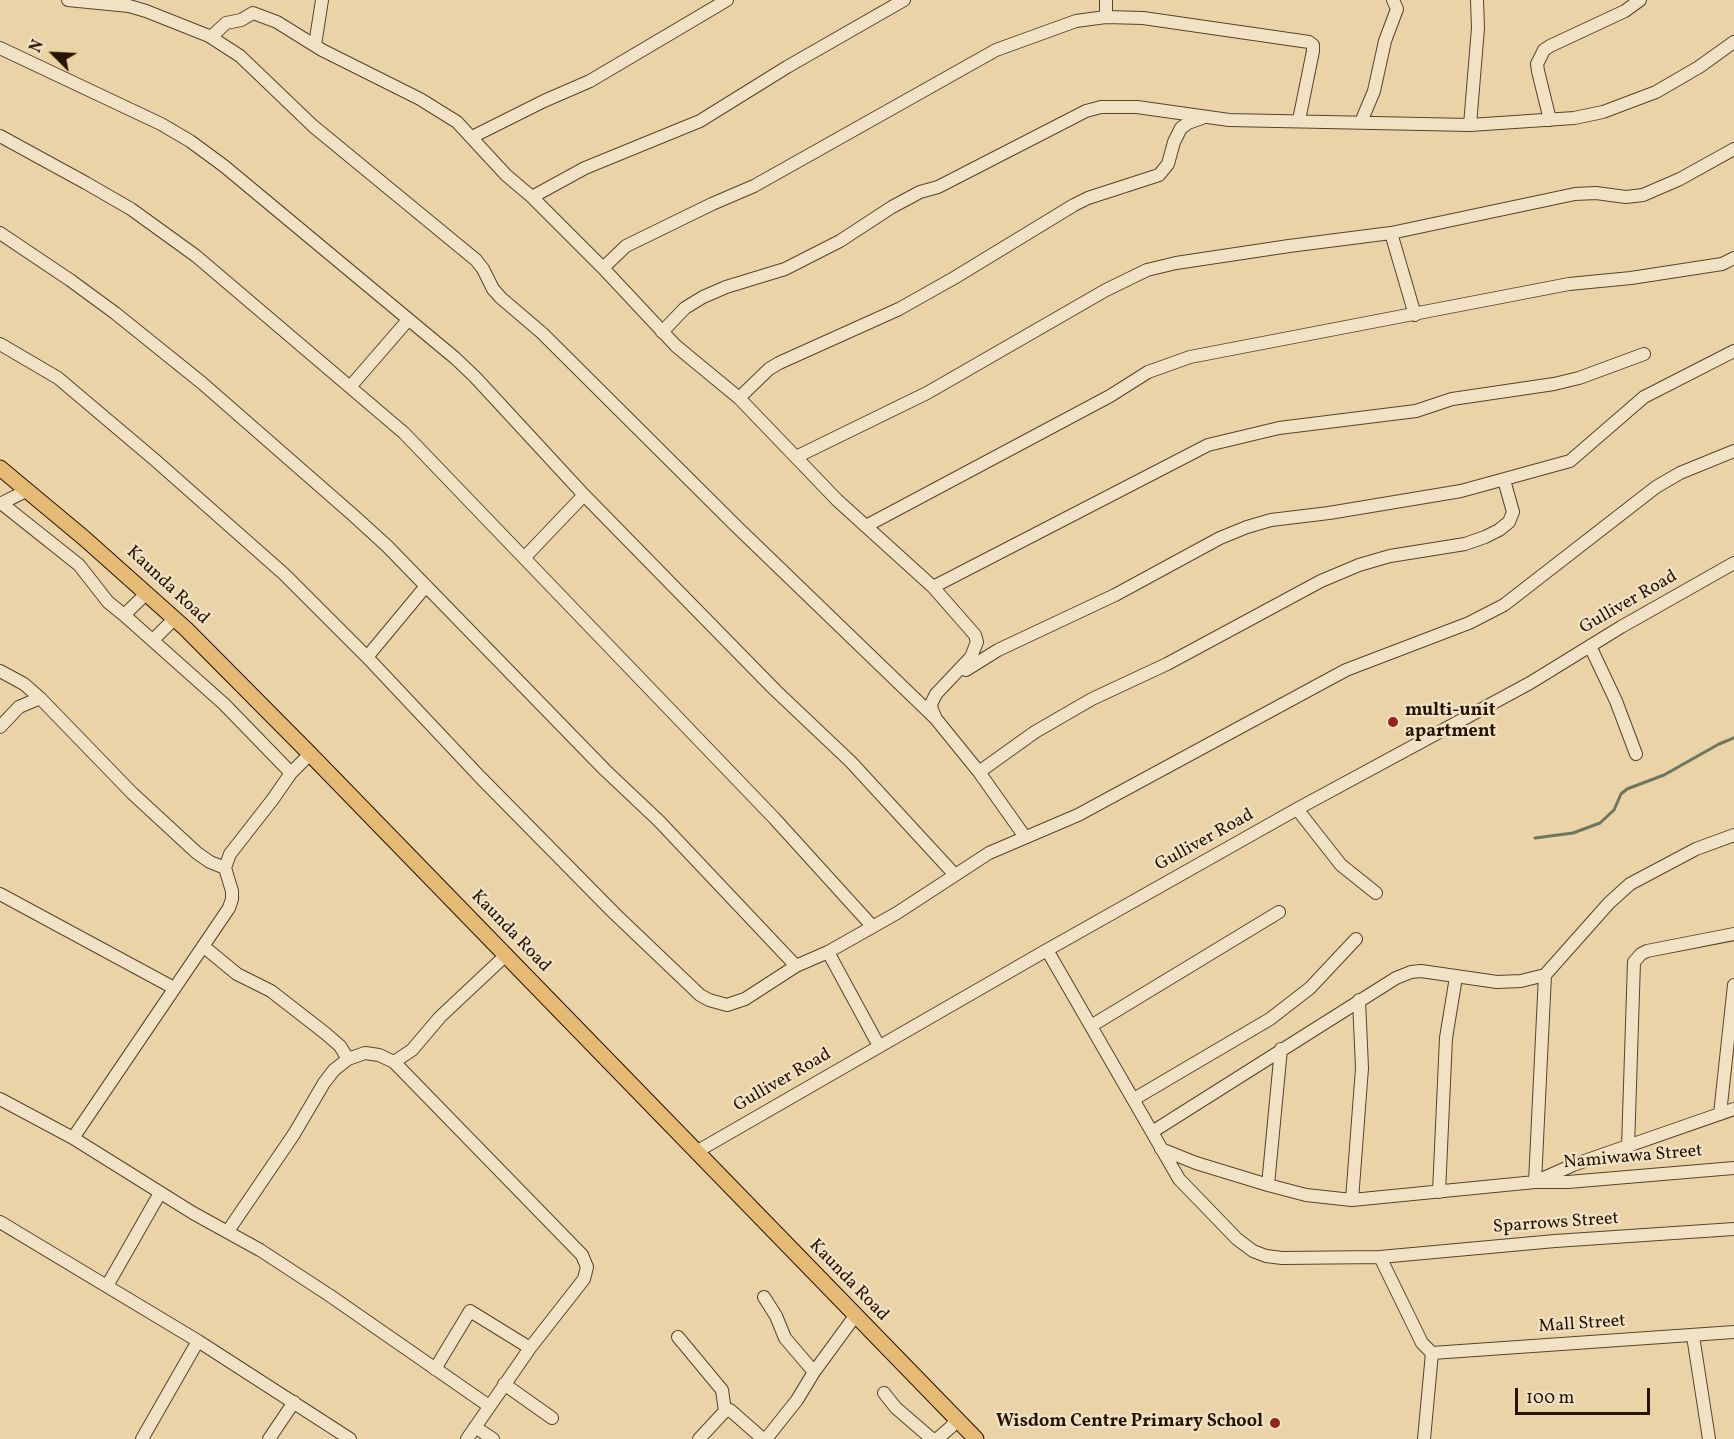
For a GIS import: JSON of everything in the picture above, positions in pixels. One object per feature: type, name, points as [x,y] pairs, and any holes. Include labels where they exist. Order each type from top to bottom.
[{"type":"main road","name":"Kaunda Road","points":[[0,468],[147,593],[310,754],[976,1439]]},
{"type":"street","points":[[68,0],[129,6],[211,38],[240,56],[313,126],[476,260],[501,298],[542,333],[736,526],[936,719],[979,772],[1024,837]]},
{"type":"street","points":[[315,45],[322,0]]},
{"type":"street","points":[[472,137],[590,81],[727,0]]},
{"type":"street","points":[[532,197],[585,168],[700,121],[787,67],[904,0]]},
{"type":"street","points":[[1106,0],[1106,17]]},
{"type":"street","points":[[1361,122],[1374,91],[1385,41],[1397,9],[1393,0]]},
{"type":"street","points":[[1470,125],[1478,28],[1477,0]]},
{"type":"street","points":[[1550,120],[1538,72],[1538,64],[1544,50],[1626,11],[1640,0]]},
{"type":"street","points":[[211,38],[226,23],[242,20],[253,13],[277,22],[315,45],[444,113],[472,137],[506,175],[532,197],[603,268],[676,346],[740,398],[837,500],[933,587],[975,635],[977,642],[971,657],[933,699],[932,710],[936,719]]},
{"type":"street","points":[[603,268],[626,246],[754,186],[996,50],[1076,21],[1106,17],[1143,18],[1309,42],[1313,45],[1313,51],[1299,120]]},
{"type":"street","points":[[662,332],[685,308],[703,297],[726,287],[785,269],[840,242],[892,207],[920,192],[938,186],[1086,111],[1101,107],[1137,107],[1229,120],[1470,125],[1574,118],[1603,112],[1656,92],[1699,67],[1734,42]]},
{"type":"street","points":[[0,62],[3,49],[160,124],[190,141],[224,166],[475,377],[584,495],[775,690],[851,762],[955,875]]},
{"type":"street","points":[[740,398],[769,369],[779,363],[899,309],[1088,198],[1159,175],[1168,164],[1174,142],[1181,128],[1204,117]]},
{"type":"street","points":[[0,136],[130,209],[196,256],[404,433],[774,818],[872,926]]},
{"type":"street","points":[[796,457],[927,393],[1106,290],[1148,270],[1176,263],[1391,233],[1586,192],[1626,197],[1643,195],[1680,179],[1734,149]]},
{"type":"street","points":[[0,233],[88,293],[202,383],[353,515],[426,586],[560,725],[659,821],[796,966]]},
{"type":"street","points":[[1391,233],[1415,315]]},
{"type":"street","points":[[866,526],[1110,396],[1148,372],[1190,357],[1569,284],[1631,278],[1722,264],[1734,258]]},
{"type":"street","points":[[350,387],[408,320]]},
{"type":"street","points":[[0,344],[58,378],[284,574],[614,913],[700,994],[718,1004],[727,1005],[736,1003],[796,966],[828,952],[917,901],[989,853],[1078,815],[1346,670],[1488,614],[1504,605],[1656,487],[1680,473],[1734,451]]},
{"type":"street","points":[[946,683],[998,650],[1115,595],[1220,538],[1247,527],[1271,520],[1329,513],[1461,491],[1570,461],[1644,397],[1734,351]]},
{"type":"street","points":[[933,587],[1208,445],[1279,428],[1416,411],[1452,399],[1554,384],[1579,378],[1644,354]]},
{"type":"street","points":[[979,772],[1035,732],[1092,699],[1167,664],[1322,581],[1359,565],[1390,556],[1465,544],[1492,534],[1509,522],[1513,512],[1504,480]]},
{"type":"street","points":[[28,490],[1,504],[79,565],[108,602],[224,704],[291,773]]},
{"type":"street","points":[[524,558],[584,495]]},
{"type":"street","name":"Gulliver Road","points":[[696,1152],[1297,809],[1530,683],[1734,563]]},
{"type":"street","points":[[367,657],[426,586]]},
{"type":"street","points":[[124,615],[147,593]]},
{"type":"street","points":[[153,640],[174,619]]},
{"type":"street","points":[[1590,646],[1616,701],[1636,754]]},
{"type":"street","points":[[0,671],[24,684],[40,698],[132,793],[197,853],[225,868]]},
{"type":"street","points":[[0,727],[19,707],[40,698]]},
{"type":"street","points":[[73,1138],[230,908],[232,891],[225,868],[230,854],[291,773],[310,754]]},
{"type":"street","points":[[1297,809],[1341,865],[1376,893]]},
{"type":"street","points":[[1152,1132],[1359,1000],[1396,978],[1411,972],[1431,972],[1497,982],[1521,981],[1545,975],[1609,903],[1630,884],[1696,849],[1734,836]]},
{"type":"street","points":[[0,894],[174,988]]},
{"type":"street","points":[[1091,1026],[1279,912]]},
{"type":"street","points":[[1628,1147],[1634,962],[1647,951],[1734,934]]},
{"type":"street","points":[[1134,1099],[1270,1019],[1310,988],[1356,939]]},
{"type":"street","points":[[203,946],[237,974],[271,991],[325,1033],[340,1046],[348,1059]]},
{"type":"street","name":"Sparrows Street","points":[[1047,950],[1179,1179],[1237,1239],[1253,1251],[1266,1256],[1282,1258],[1380,1257],[1555,1241],[1734,1229]]},
{"type":"street","points":[[828,952],[879,1046]]},
{"type":"street","points":[[394,1062],[412,1050],[440,1017],[506,955]]},
{"type":"street","points":[[1535,1182],[1545,975]]},
{"type":"street","points":[[1438,1192],[1446,1038],[1456,977]]},
{"type":"street","points":[[1720,1114],[1734,985]]},
{"type":"street","points":[[1352,1200],[1362,1068],[1359,1000]]},
{"type":"street","points":[[1268,1185],[1281,1049]]},
{"type":"street","points":[[228,1231],[334,1070],[348,1059],[365,1053],[379,1055],[394,1062],[582,1255],[587,1267],[584,1278],[530,1348],[467,1439]]},
{"type":"street","points":[[0,1099],[73,1138],[160,1193],[228,1231],[329,1295],[489,1406]]},
{"type":"street","points":[[1161,1149],[1196,1163],[1268,1185],[1306,1195],[1352,1200],[1535,1182],[1573,1165],[1734,1109]]},
{"type":"street","name":"Namiwawa Street","points":[[1535,1182],[1579,1182],[1734,1168]]},
{"type":"street","points":[[106,1286],[160,1193]]},
{"type":"street","points":[[0,1222],[198,1341],[350,1439]]},
{"type":"street","points":[[1380,1257],[1422,1342],[1432,1353],[1424,1439]]},
{"type":"street","points":[[764,1297],[776,1316],[785,1338],[814,1372]]},
{"type":"street","points":[[435,1369],[470,1311],[530,1348]]},
{"type":"street","points":[[699,1439],[725,1411],[730,1410],[764,1439],[797,1400],[814,1372],[855,1316]]},
{"type":"street","name":"Mall Street","points":[[1432,1353],[1734,1332]]},
{"type":"street","points":[[1693,1336],[1709,1439]]},
{"type":"street","points":[[678,1337],[722,1390],[725,1411]]},
{"type":"street","points":[[142,1439],[198,1341]]},
{"type":"street","points":[[504,1384],[552,1418]]},
{"type":"street","points":[[884,1393],[896,1408],[932,1439]]},
{"type":"street","points":[[269,1439],[294,1402]]},
{"type":"street","points":[[937,1439],[951,1427],[956,1419]]},
{"type":"street","points":[[956,1419],[963,1439]]},
{"type":"street","points":[[475,1427],[493,1439]]},
{"type":"waterway","points":[[1535,838],[1573,833],[1600,823],[1614,810],[1621,794],[1627,789],[1664,775],[1734,738]]},
{"type":"place","name":"multi-unit apartment","points":[[1393,722]]},
{"type":"place","name":"Wisdom Centre Primary School","points":[[1275,1423]]}]
